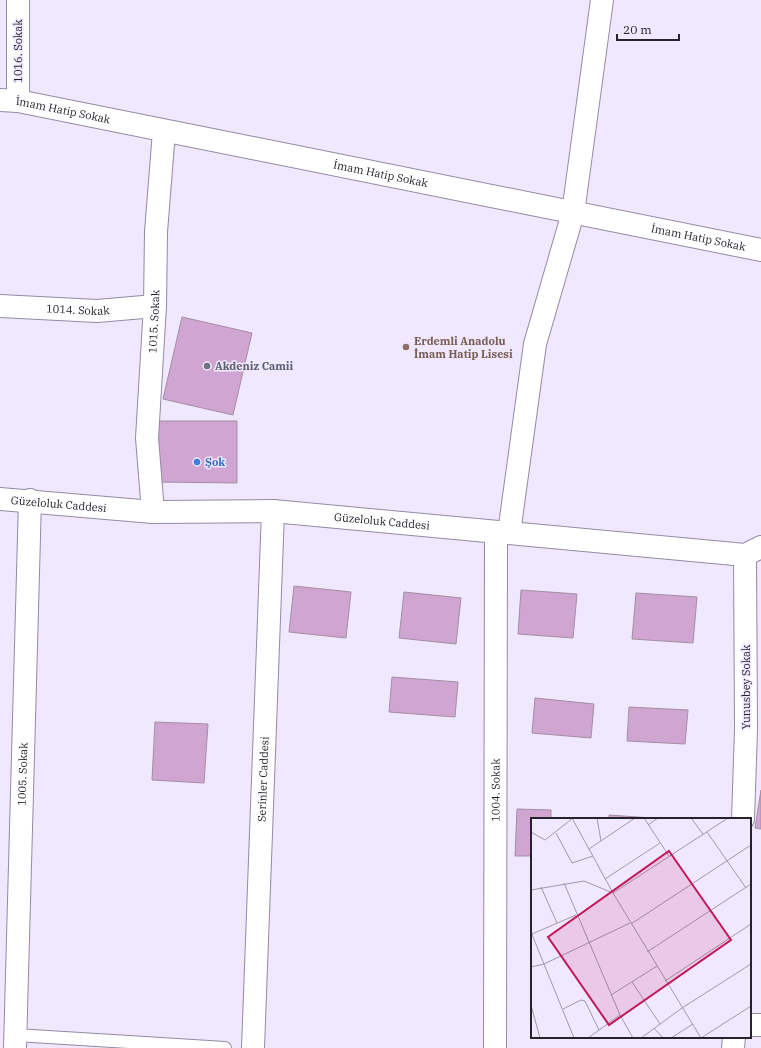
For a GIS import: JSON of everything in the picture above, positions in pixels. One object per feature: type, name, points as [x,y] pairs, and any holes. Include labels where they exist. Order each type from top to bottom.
[{"type":"street","name":"1016. Sokak","points":[[9,100],[18,0]]},
{"type":"street","name":"1004. Sokak","points":[[495,1048],[503,532],[535,344],[573,213],[602,0]]},
{"type":"street","name":"İmam Hatip Sokak","points":[[9,100],[761,250]]},
{"type":"street","name":"1015. Sokak","points":[[153,512],[147,438],[155,306],[156,232],[164,131]]},
{"type":"street","name":"1014. Sokak","points":[[0,306],[97,311],[155,306]]},
{"type":"street","name":"Güzeloluk Caddesi","points":[[0,499],[30,500],[153,512],[273,511],[756,553]]},
{"type":"street","name":"1005. Sokak","points":[[15,1042],[30,500]]},
{"type":"street","name":"Serinler Caddesi","points":[[254,1048],[273,511]]},
{"type":"street","name":"Yunusbey Sokak","points":[[743,818],[746,730],[756,553]]},
{"type":"street","points":[[733,1048],[734,1038]]},
{"type":"lane","points":[[15,1042],[225,1048]]},
{"type":"building","name":"Akdeniz Camii","points":[[182,317],[252,333],[233,415],[163,399]]},
{"type":"building","points":[[157,421],[237,421],[237,483],[156,482]]},
{"type":"building","points":[[294,586],[351,592],[346,638],[289,632]]},
{"type":"building","points":[[521,590],[577,594],[573,638],[518,634]]},
{"type":"building","points":[[404,592],[461,598],[456,644],[399,638]]},
{"type":"building","points":[[636,593],[697,597],[693,643],[632,639]]},
{"type":"building","points":[[392,677],[458,682],[455,717],[389,712]]},
{"type":"building","points":[[535,698],[594,704],[591,738],[532,733]]},
{"type":"building","points":[[629,707],[688,710],[685,744],[627,741]]},
{"type":"building","points":[[155,722],[208,724],[204,783],[152,780]]},
{"type":"building","points":[[761,790],[761,829],[755,828]]},
{"type":"building","points":[[517,809],[551,810],[551,818],[531,818],[531,856],[515,856]]},
{"type":"building","points":[[609,815],[652,818],[609,818]]},
{"type":"place","name":"Erdemli Anadolu İmam Hatip Lisesi","points":[[406,347]]},
{"type":"place","name":"Akdeniz Camii","points":[[207,366]]},
{"type":"place","name":"Şok","points":[[197,462]]}]
